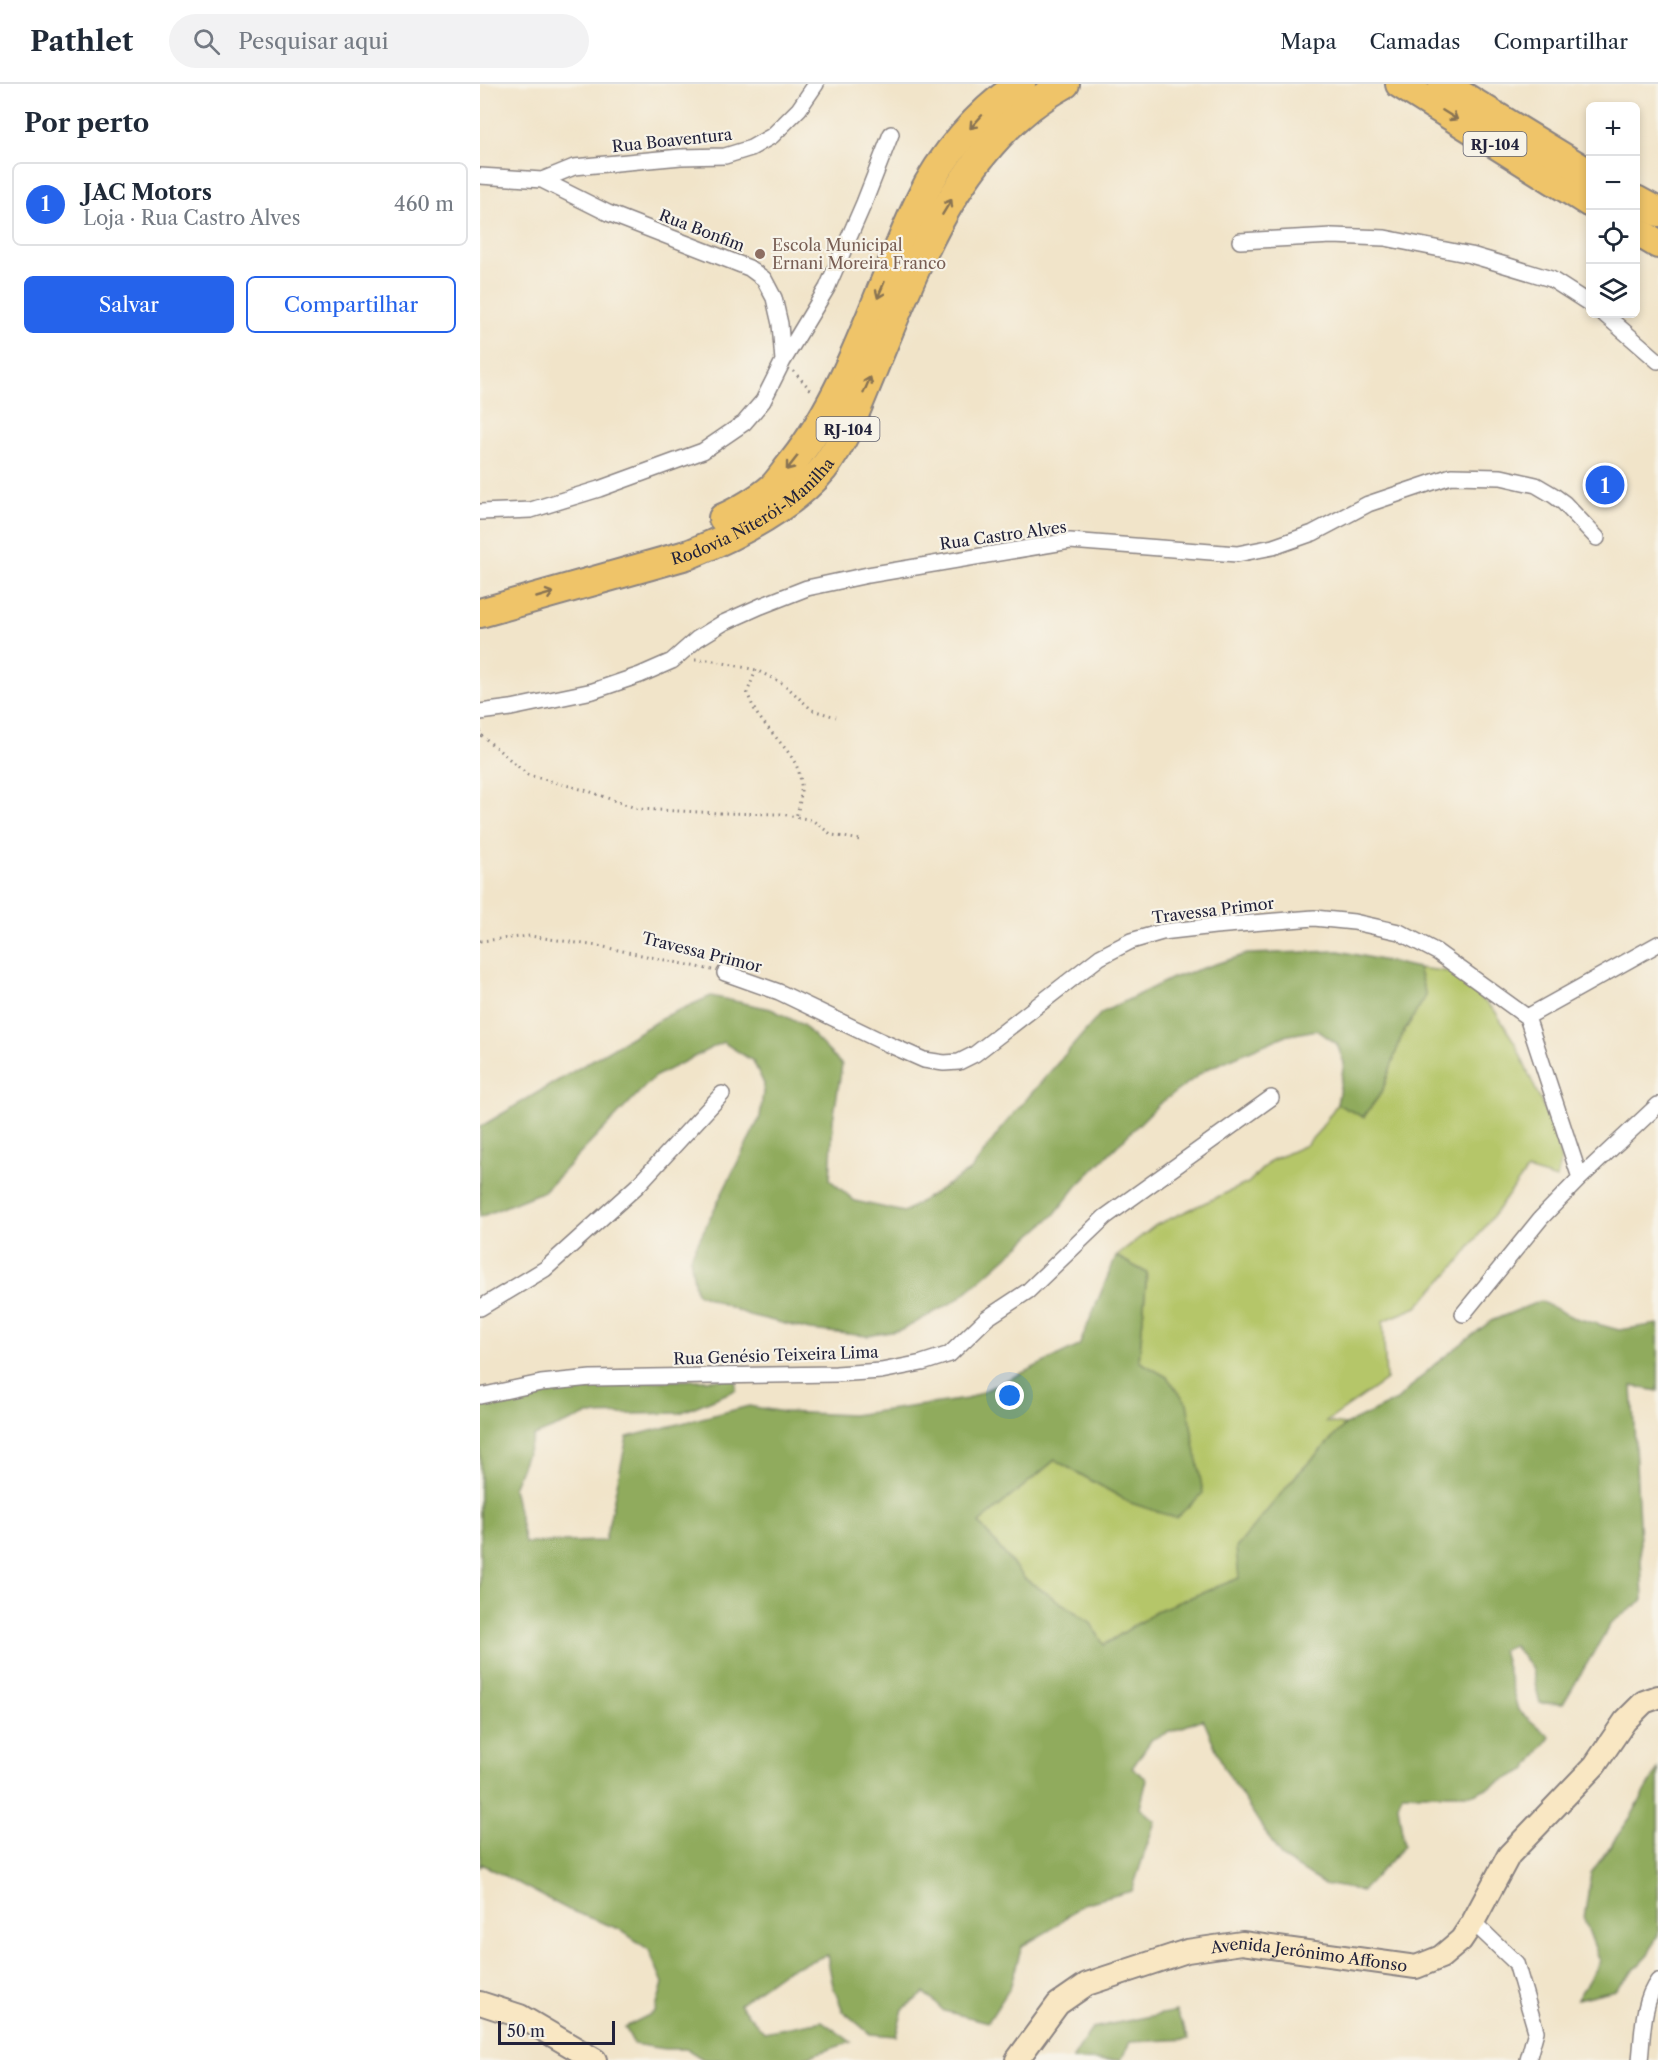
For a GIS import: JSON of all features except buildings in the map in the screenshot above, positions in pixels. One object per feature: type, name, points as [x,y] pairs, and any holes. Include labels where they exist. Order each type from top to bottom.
[{"type":"highway","name":"Rodovia Niterói-Manilha","points":[[483,602],[684,536],[730,515],[773,487],[807,444],[828,409],[863,334],[920,198],[948,154],[982,115],[1008,92],[1021,84]]},
{"type":"highway","name":"Rodovia Niterói-Manilha","points":[[483,602],[690,554],[715,544],[784,505],[822,470],[847,431],[918,263],[947,206],[1002,132],[1045,94],[1065,84]]},
{"type":"highway","name":"RJ-104","points":[[1400,84],[1586,200]]},
{"type":"highway","name":"RJ-104","points":[[1443,84],[1586,172]]},
{"type":"highway","points":[[1640,203],[1658,212]]},
{"type":"highway","points":[[1640,234],[1658,243]]},
{"type":"street","name":"Rua Boaventura","points":[[542,180],[574,167],[681,157],[725,156],[751,148],[772,136],[800,109],[816,84]]},
{"type":"street","points":[[480,512],[531,510],[644,474],[703,451],[744,423],[764,401],[783,361],[827,288],[891,134]]},
{"type":"street","name":"Rua Bonfim","points":[[480,176],[542,180],[608,213],[749,268],[764,279],[774,298],[780,324],[783,361]]},
{"type":"street","points":[[1240,241],[1332,236],[1385,238],[1471,255],[1551,279],[1586,301]]},
{"type":"street","points":[[1609,318],[1658,361]]},
{"type":"street","name":"Rua Castro Alves","points":[[480,712],[593,691],[640,675],[672,661],[697,639],[723,623],[807,588],[868,575],[1070,541],[1237,554],[1273,547],[1313,533],[1368,504],[1451,476],[1501,477],[1536,485],[1564,503],[1597,538]]},
{"type":"street","name":"Travessa Primor","points":[[725,973],[779,992],[924,1060],[944,1063],[959,1062],[975,1054],[1100,957],[1131,941],[1162,932],[1314,918],[1354,922],[1399,932],[1437,952],[1527,1017]]},
{"type":"street","points":[[1580,1178],[1527,1017],[1658,944]]},
{"type":"street","points":[[480,1308],[525,1282],[554,1261],[638,1186],[722,1094]]},
{"type":"street","name":"Rua Genésio Teixeira Lima","points":[[480,1396],[541,1383],[591,1378],[836,1374],[881,1371],[922,1363],[950,1354],[987,1318],[1028,1291],[1105,1217],[1271,1098]]},
{"type":"street","points":[[1463,1314],[1541,1218],[1658,1105]]},
{"type":"street","name":"Avenida Jerônimo Affonso","points":[[1017,2060],[1058,2004],[1087,1984],[1187,1951],[1242,1943],[1416,1967],[1441,1957],[1461,1940],[1473,1922],[1509,1855],[1595,1766],[1625,1721],[1644,1702],[1658,1697]]},
{"type":"street","points":[[1473,1922],[1516,1963],[1536,2031],[1528,2060]]},
{"type":"street","points":[[1641,2060],[1645,2015],[1653,1988],[1658,1981]]},
{"type":"street","points":[[480,2003],[520,2016],[595,2060]]},
{"type":"path","points":[[783,361],[828,409]]},
{"type":"path","points":[[672,661],[709,660],[756,670],[784,684],[812,710],[836,717]]},
{"type":"path","points":[[756,670],[747,693],[759,717],[791,756],[802,780],[801,801],[796,817]]},
{"type":"path","points":[[480,730],[480,734],[528,775],[588,791],[638,809],[782,814],[812,820],[832,835],[861,840]]},
{"type":"path","name":"Travessa Primor","points":[[480,941],[530,936],[604,947],[725,973]]},
{"type":"green space","points":[[1339,951],[1418,968],[1426,996],[1402,1035],[1382,1092],[1363,1117],[1337,1104],[1344,1063],[1337,1044],[1317,1030],[1284,1036],[1207,1069],[1158,1105],[1077,1186],[1054,1215],[977,1283],[955,1301],[902,1330],[867,1336],[810,1330],[749,1315],[696,1293],[690,1258],[760,1117],[764,1084],[753,1061],[723,1042],[654,1077],[544,1191],[480,1217],[480,1127],[666,1016],[711,996],[771,1009],[803,1025],[842,1065],[833,1120],[830,1180],[855,1201],[904,1212],[971,1170],[1004,1125],[1101,1013],[1172,978],[1247,954]]},
{"type":"green space","points":[[1418,968],[1452,972],[1495,1011],[1515,1043],[1554,1131],[1561,1161],[1557,1179],[1527,1170],[1458,1263],[1417,1307],[1383,1321],[1386,1380],[1326,1422],[1345,1425],[1294,1478],[1240,1578],[1159,1610],[1104,1645],[1090,1622],[1025,1579],[979,1523],[1055,1460],[1131,1503],[1167,1377],[1139,1362],[1147,1273],[1116,1256],[1156,1225],[1248,1183],[1270,1161],[1306,1145],[1319,1131],[1337,1104],[1364,1117],[1382,1092],[1402,1035],[1426,996]]},
{"type":"green space","points":[[1116,1256],[1147,1273],[1139,1361],[1167,1377],[1187,1403],[1203,1493],[1176,1518],[1131,1503],[1055,1460],[979,1523],[1025,1579],[1090,1622],[1104,1645],[1159,1610],[1239,1578],[1236,1548],[1294,1478],[1345,1425],[1397,1400],[1435,1364],[1491,1321],[1540,1301],[1572,1317],[1619,1330],[1658,1324],[1658,1391],[1632,1386],[1643,1600],[1611,1623],[1563,1704],[1540,1703],[1531,1667],[1514,1646],[1502,1650],[1518,1710],[1550,1737],[1526,1770],[1474,1794],[1402,1794],[1398,1805],[1404,1846],[1362,1891],[1324,1884],[1282,1858],[1224,1768],[1203,1719],[1152,1739],[1132,1768],[1147,1779],[1140,1808],[1155,1821],[1132,1891],[1083,1904],[1050,1930],[1022,1946],[1010,1988],[988,2022],[944,2011],[925,1993],[903,2009],[896,2036],[870,2034],[843,2011],[833,1986],[827,1955],[785,1971],[739,2004],[764,2032],[822,2021],[851,2042],[797,2060],[704,2060],[687,2049],[665,2049],[634,2044],[625,2027],[655,2012],[663,1983],[649,1950],[619,1929],[569,1910],[482,1864],[480,1868],[480,1399],[590,1383],[736,1379],[736,1390],[680,1413],[587,1415],[534,1436],[513,1488],[525,1543],[605,1541],[627,1437],[749,1406],[783,1412],[852,1415],[967,1399],[1079,1346]]},
{"type":"green space","points":[[1658,1769],[1658,1934],[1648,1955],[1615,1990],[1577,1999],[1600,1961],[1584,1919],[1591,1873],[1630,1818]]},
{"type":"green space","points":[[1176,2011],[1189,2039],[1130,2042],[1121,2060],[1072,2060],[1092,2028]]},
{"type":"place","name":"Escola Municipal Ernani Moreira Franco","points":[[760,254]]},
{"type":"place","name":"JAC Motors","points":[[1605,485]]}]
